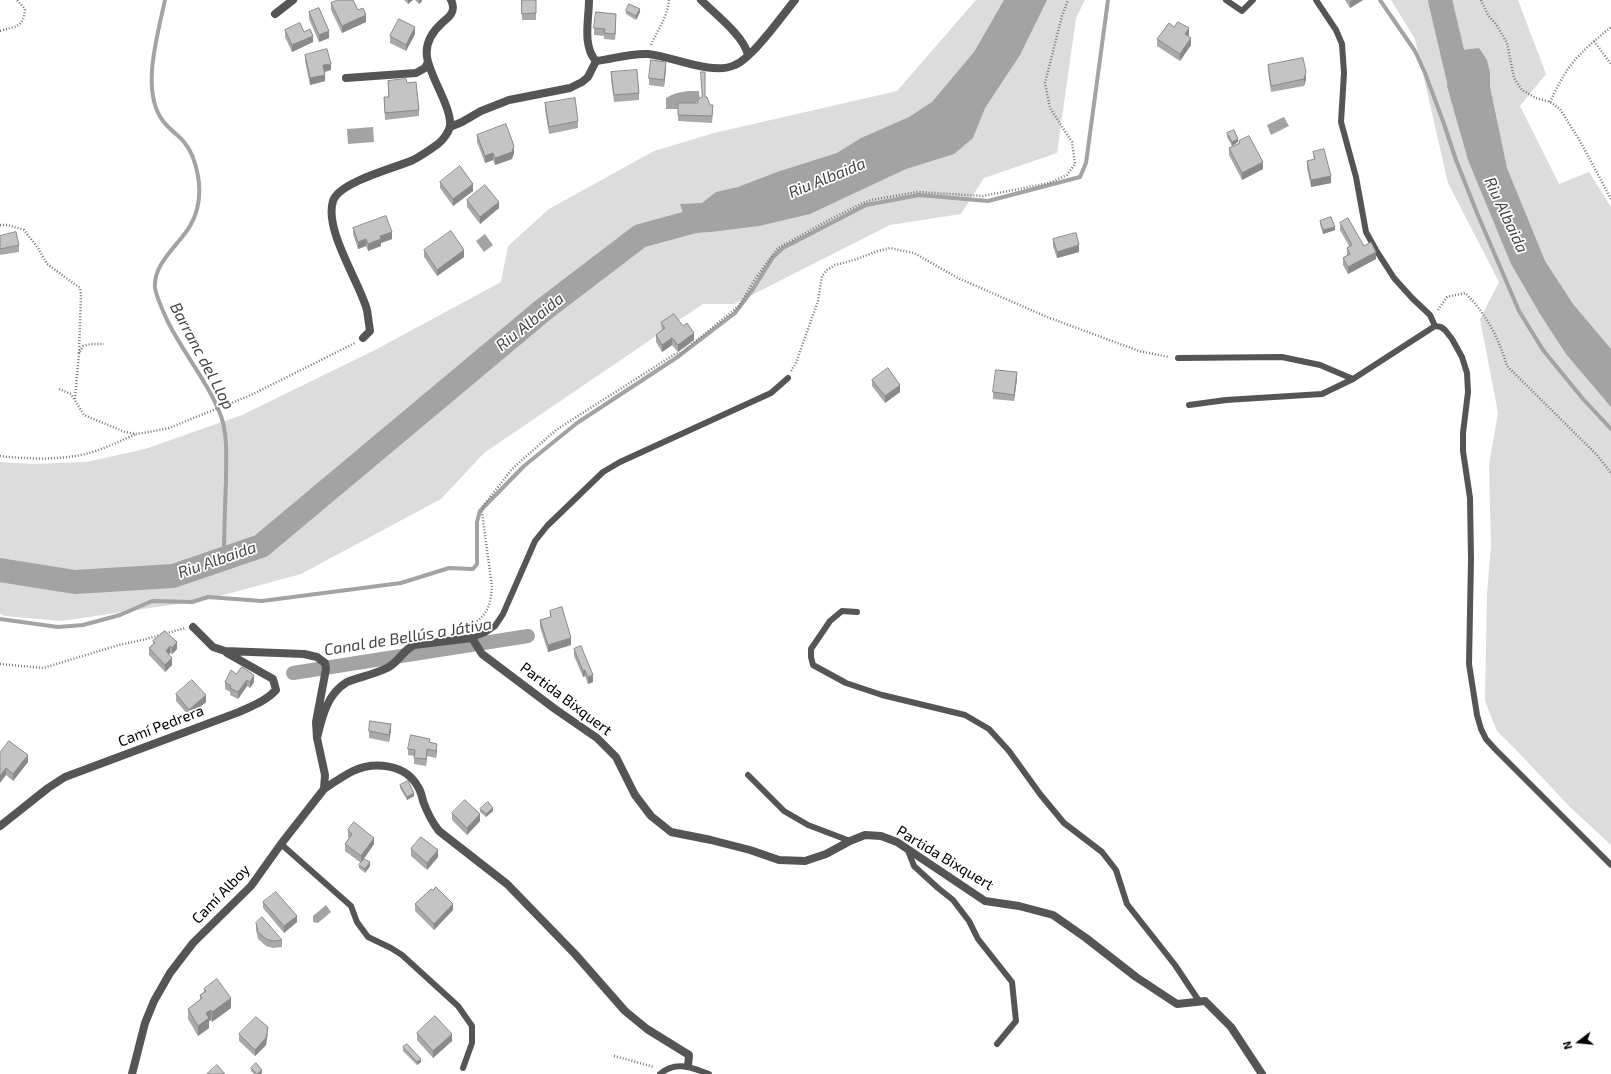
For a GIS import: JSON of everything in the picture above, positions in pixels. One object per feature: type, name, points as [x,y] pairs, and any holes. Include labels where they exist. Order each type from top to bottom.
[{"type":"street","points":[[275,14],[294,0]]},
{"type":"street","points":[[450,127],[442,96],[428,62],[428,43],[437,28],[452,14],[453,5],[451,0]]},
{"type":"street","points":[[589,0],[588,47],[591,55],[596,61]]},
{"type":"street","points":[[701,0],[746,46],[748,55]]},
{"type":"street","points":[[596,61],[632,55],[650,55],[699,66],[723,68],[736,64],[748,55],[795,0]]},
{"type":"street","points":[[363,338],[370,331],[366,309],[336,235],[331,208],[334,199],[344,189],[362,179],[414,160],[439,143],[446,135],[450,127],[481,111],[509,100],[564,90],[577,85],[588,77],[596,61]]},
{"type":"street","points":[[346,78],[416,73],[425,68],[428,62]]},
{"type":"street","points":[[193,627],[213,647],[225,651],[304,654],[317,657],[325,663],[326,669],[317,711],[317,738],[325,775],[324,790]]},
{"type":"street","points":[[317,738],[323,713],[336,691],[342,685],[351,680],[387,668],[394,663],[409,647],[414,645],[472,638]]},
{"type":"street","name":"Partida Bixquert","points":[[472,638],[482,654],[555,709],[597,738],[616,758],[635,795],[651,816],[670,832],[750,850],[779,860],[805,861],[826,854],[850,841],[866,835],[881,836],[907,848],[985,901],[1018,906],[1053,915],[1086,938],[1136,977],[1177,1004],[1199,1001]]},
{"type":"street","name":"Camí Pedrera","points":[[0,826],[48,788],[65,777],[239,712],[261,701],[276,690],[274,679],[225,651]]},
{"type":"street","name":"Camí Alboy","points":[[132,1074],[145,1023],[154,1002],[170,973],[193,943],[251,886],[281,844],[324,790],[352,771],[362,768],[389,766],[405,772],[419,787],[427,812],[439,831],[507,884],[575,954],[625,1011],[647,1030],[689,1055],[688,1066]]},
{"type":"street","points":[[1199,1001],[1206,1001],[1231,1027],[1262,1074]]},
{"type":"lane","points":[[1226,0],[1242,11],[1253,0]]},
{"type":"lane","points":[[1316,0],[1336,30],[1342,44],[1344,73],[1342,122],[1356,177],[1364,226],[1370,239],[1388,268],[1412,298],[1430,316],[1435,326]]},
{"type":"lane","points":[[1189,405],[1226,400],[1316,395],[1329,391],[1353,379],[1435,326],[1441,327],[1452,339],[1462,357],[1467,373],[1468,392],[1463,433],[1463,451],[1470,498],[1472,559],[1469,664],[1481,729],[1494,749],[1611,865]]},
{"type":"lane","points":[[1178,358],[1282,357],[1320,365],[1353,379]]},
{"type":"lane","points":[[472,638],[486,633],[495,626],[503,614],[535,541],[547,526],[603,472],[620,462],[771,393],[788,378]]},
{"type":"lane","points":[[857,612],[842,611],[830,621],[811,649],[810,657],[813,665],[846,683],[882,694],[965,715],[989,729],[1009,751],[1040,794],[1064,822],[1102,852],[1116,870],[1127,904],[1175,966],[1199,1001]]},
{"type":"lane","points":[[748,774],[784,811],[808,825],[850,841]]},
{"type":"lane","points":[[281,844],[351,906],[356,922],[368,937],[402,955],[458,1006],[472,1026],[472,1043],[463,1068]]},
{"type":"lane","points":[[907,848],[914,866],[953,900],[969,921],[978,939],[1012,982],[1016,1021],[997,1044]]},
{"type":"lane","points":[[660,1074],[665,1070],[676,1066],[688,1066],[709,1074]]},
{"type":"path","points":[[0,31],[20,25],[24,18],[24,9],[16,0]]},
{"type":"path","points":[[650,55],[649,50],[654,38],[664,22],[668,12],[669,0]]},
{"type":"path","points":[[465,629],[478,621],[486,612],[491,598],[492,587],[482,512],[484,505],[512,469],[556,430],[675,354],[681,352],[739,306],[754,279],[778,248],[829,220],[871,200],[918,192],[983,196],[1049,183],[1066,176],[1075,164],[1072,142],[1050,108],[1045,83],[1062,16],[1068,0]]},
{"type":"path","points":[[1481,0],[1488,15],[1496,24],[1507,43],[1514,78],[1522,90],[1536,98],[1550,102],[1560,109],[1570,123],[1611,199]]},
{"type":"path","points":[[1550,102],[1563,76],[1574,61],[1611,27]]},
{"type":"path","points":[[1594,41],[1611,64]]},
{"type":"path","points":[[0,225],[8,225],[24,230],[38,248],[47,264],[80,288],[79,353],[75,400]]},
{"type":"path","points":[[788,378],[796,363],[818,301],[822,276],[827,270],[835,265],[890,248],[914,254],[958,278],[1054,319],[1139,351],[1178,358]]},
{"type":"path","points":[[1435,326],[1438,309],[1447,297],[1465,294],[1474,302],[1493,331],[1502,350],[1507,366],[1598,456],[1611,473]]},
{"type":"path","points":[[0,456],[52,458],[81,455],[111,445],[136,434],[169,428],[251,395],[363,338]]},
{"type":"path","points":[[79,353],[83,346],[91,344],[104,344]]},
{"type":"path","points":[[59,389],[71,394],[84,415],[125,432],[136,434]]},
{"type":"path","points":[[0,664],[43,668],[119,645],[193,627]]},
{"type":"path","points":[[614,1056],[652,1067],[658,1067]]},
{"type":"shaded area","points":[[976,0],[1085,0],[1076,18],[1057,153],[984,178],[961,214],[890,225],[734,304],[703,304],[484,453],[441,499],[301,574],[205,600],[61,621],[5,616],[0,614],[0,462],[33,464],[86,462],[145,449],[242,415],[375,350],[501,282],[508,246],[549,209],[654,151],[714,133],[897,91]]},
{"type":"shaded area","points":[[1391,0],[1518,0],[1546,74],[1520,106],[1559,184],[1589,172],[1611,207],[1611,845],[1570,807],[1497,731],[1485,701],[1487,594],[1491,546],[1489,464],[1498,413],[1480,319],[1499,282],[1448,183],[1415,39]]},
{"type":"water","points":[[1004,0],[1047,0],[1020,55],[985,108],[973,138],[954,154],[906,169],[810,214],[759,226],[690,233],[680,204],[702,203],[716,192],[738,187],[777,172],[837,153],[861,138],[909,117],[932,102],[974,52]]},
{"type":"water","points":[[1479,48],[1487,60],[1490,73],[1490,87],[1507,168],[1545,261],[1573,304],[1611,349],[1611,407],[1566,354],[1540,314],[1511,264],[1468,160],[1447,86],[1462,50]]},
{"type":"water","points":[[699,91],[700,101],[696,102],[695,109],[666,109],[666,98],[682,92]]},
{"type":"water","points":[[1284,117],[1289,126],[1271,135],[1267,125]]},
{"type":"water","points":[[373,127],[374,142],[348,144],[347,129]]},
{"type":"water","points":[[485,234],[493,245],[484,252],[476,241]]},
{"type":"water","points":[[326,905],[331,912],[318,923],[313,922],[313,916]]},
{"type":"building","points":[[338,0],[353,0],[358,10],[363,8],[366,15],[342,26],[331,3]]},
{"type":"building","points":[[522,0],[536,0],[536,13],[522,14]]},
{"type":"building","points":[[629,4],[640,9],[636,16],[626,11]]},
{"type":"building","points":[[319,8],[329,31],[319,35],[309,12]]},
{"type":"building","points":[[596,12],[616,14],[615,34],[604,33],[605,29],[594,28]]},
{"type":"building","points":[[399,19],[415,27],[406,45],[390,36]]},
{"type":"building","points":[[1178,22],[1189,28],[1185,34],[1191,38],[1180,54],[1157,39],[1169,23],[1174,27]]},
{"type":"building","points":[[300,23],[304,32],[310,29],[313,36],[292,45],[285,30]]},
{"type":"building","points":[[327,49],[331,64],[323,65],[325,75],[310,78],[305,55]]},
{"type":"building","points":[[1303,58],[1306,72],[1304,79],[1271,86],[1268,65]]},
{"type":"building","points":[[651,60],[666,62],[664,80],[649,78]]},
{"type":"building","points":[[637,70],[639,93],[614,95],[611,72]]},
{"type":"building","points":[[701,72],[705,72],[705,97],[707,97],[710,105],[713,105],[712,116],[678,115],[678,103],[698,103],[698,99],[702,97]]},
{"type":"building","points":[[406,79],[407,83],[416,82],[419,110],[385,113],[384,97],[389,97],[388,81]]},
{"type":"building","points":[[575,98],[578,121],[549,127],[545,103]]},
{"type":"building","points":[[506,124],[514,146],[512,152],[495,158],[493,153],[485,156],[477,135]]},
{"type":"building","points":[[1234,130],[1238,139],[1232,142],[1227,133]]},
{"type":"building","points":[[1249,136],[1263,162],[1242,173],[1229,148],[1240,143],[1239,141]]},
{"type":"building","points":[[1324,149],[1331,176],[1311,180],[1307,161],[1315,159],[1313,152]]},
{"type":"building","points":[[460,166],[473,184],[453,199],[440,182]]},
{"type":"building","points":[[485,185],[499,202],[480,217],[467,200]]},
{"type":"building","points":[[386,216],[392,232],[380,236],[381,239],[368,244],[366,239],[358,242],[353,228]]},
{"type":"building","points":[[1331,217],[1335,227],[1323,230],[1320,221]]},
{"type":"building","points":[[1348,218],[1364,246],[1371,242],[1376,252],[1348,267],[1343,258],[1350,254],[1347,248],[1352,245],[1340,223]]},
{"type":"building","points":[[451,231],[464,250],[437,270],[424,250]]},
{"type":"building","points":[[16,232],[19,245],[0,249],[0,236]]},
{"type":"building","points":[[1076,233],[1079,245],[1057,252],[1053,239]]},
{"type":"building","points":[[674,314],[683,326],[687,323],[694,333],[678,345],[672,338],[662,345],[656,335],[665,328],[661,323]]},
{"type":"building","points":[[888,368],[900,385],[885,396],[872,380]]},
{"type":"building","points":[[996,370],[1017,372],[1014,395],[993,392]]},
{"type":"building","points":[[562,607],[571,638],[548,645],[540,620],[551,617],[550,611]]},
{"type":"building","points":[[165,631],[177,642],[172,648],[170,646],[166,651],[172,658],[165,665],[149,648],[155,643],[153,641]]},
{"type":"building","points":[[581,646],[593,675],[588,677],[585,670],[583,671],[574,649]]},
{"type":"building","points":[[242,667],[254,675],[250,682],[247,680],[238,692],[230,688],[231,686],[225,682],[231,670],[236,674]]},
{"type":"building","points":[[192,680],[206,695],[189,710],[176,694]]},
{"type":"building","points":[[370,721],[391,724],[389,735],[369,731]]},
{"type":"building","points":[[411,735],[430,739],[429,742],[437,744],[436,751],[427,749],[426,759],[414,758],[415,750],[408,749]]},
{"type":"building","points":[[9,741],[28,755],[13,774],[6,768],[0,776],[0,753]]},
{"type":"building","points":[[408,781],[414,793],[407,797],[400,785]]},
{"type":"building","points":[[465,800],[480,814],[467,828],[452,813]]},
{"type":"building","points":[[488,802],[493,808],[486,814],[480,809]]},
{"type":"building","points":[[354,822],[374,838],[361,856],[345,844],[352,834],[348,830]]},
{"type":"building","points":[[421,837],[438,850],[427,863],[411,849]]},
{"type":"building","points":[[364,859],[370,862],[365,869],[359,865]]},
{"type":"building","points":[[436,887],[453,904],[434,924],[415,904],[431,889],[433,890]]},
{"type":"building","points":[[276,892],[297,916],[284,926],[263,902]]},
{"type":"building","points":[[262,917],[282,940],[273,941],[266,939],[258,932],[256,923]]},
{"type":"building","points":[[217,979],[231,998],[212,1012],[211,1010],[206,1013],[209,1018],[198,1026],[188,1009],[202,998],[200,995],[206,991],[204,989]]},
{"type":"building","points":[[435,1016],[452,1034],[433,1051],[417,1033]]},
{"type":"building","points":[[256,1017],[268,1027],[266,1038],[255,1050],[239,1034]]},
{"type":"building","points":[[407,1044],[421,1059],[417,1062],[403,1047]]},
{"type":"building","points":[[256,1063],[262,1070],[257,1074],[251,1068]]},
{"type":"building","points":[[217,1065],[225,1074],[207,1074]]},
{"type":"waterway","name":"Barranc del Llop","points":[[165,0],[155,45],[152,78],[153,94],[156,109],[163,121],[184,142],[191,154],[198,176],[199,195],[193,220],[185,233],[162,262],[155,279],[155,288],[168,322],[216,404],[225,431],[224,558]]},
{"type":"waterway","points":[[0,619],[58,627],[83,625],[120,615],[152,601],[192,602],[208,597],[262,601],[401,583],[449,568],[473,569],[477,564],[477,522],[480,511],[524,466],[577,423],[679,356],[735,313],[753,289],[773,257],[783,248],[866,205],[919,195],[988,201],[1080,177],[1086,163],[1108,0]]},
{"type":"waterway","points":[[1380,0],[1415,51],[1425,73],[1456,160],[1519,311],[1543,350],[1583,399],[1611,429]]},
{"type":"waterway","name":"Riu Albaida","points":[[1440,0],[1463,98]]},
{"type":"waterway","name":"Riu Albaida","points":[[0,570],[75,582],[173,576],[261,546],[543,310],[640,236],[717,215]]},
{"type":"waterway","name":"Canal de Bellús a Játiva","points":[[293,673],[528,636]]}]
